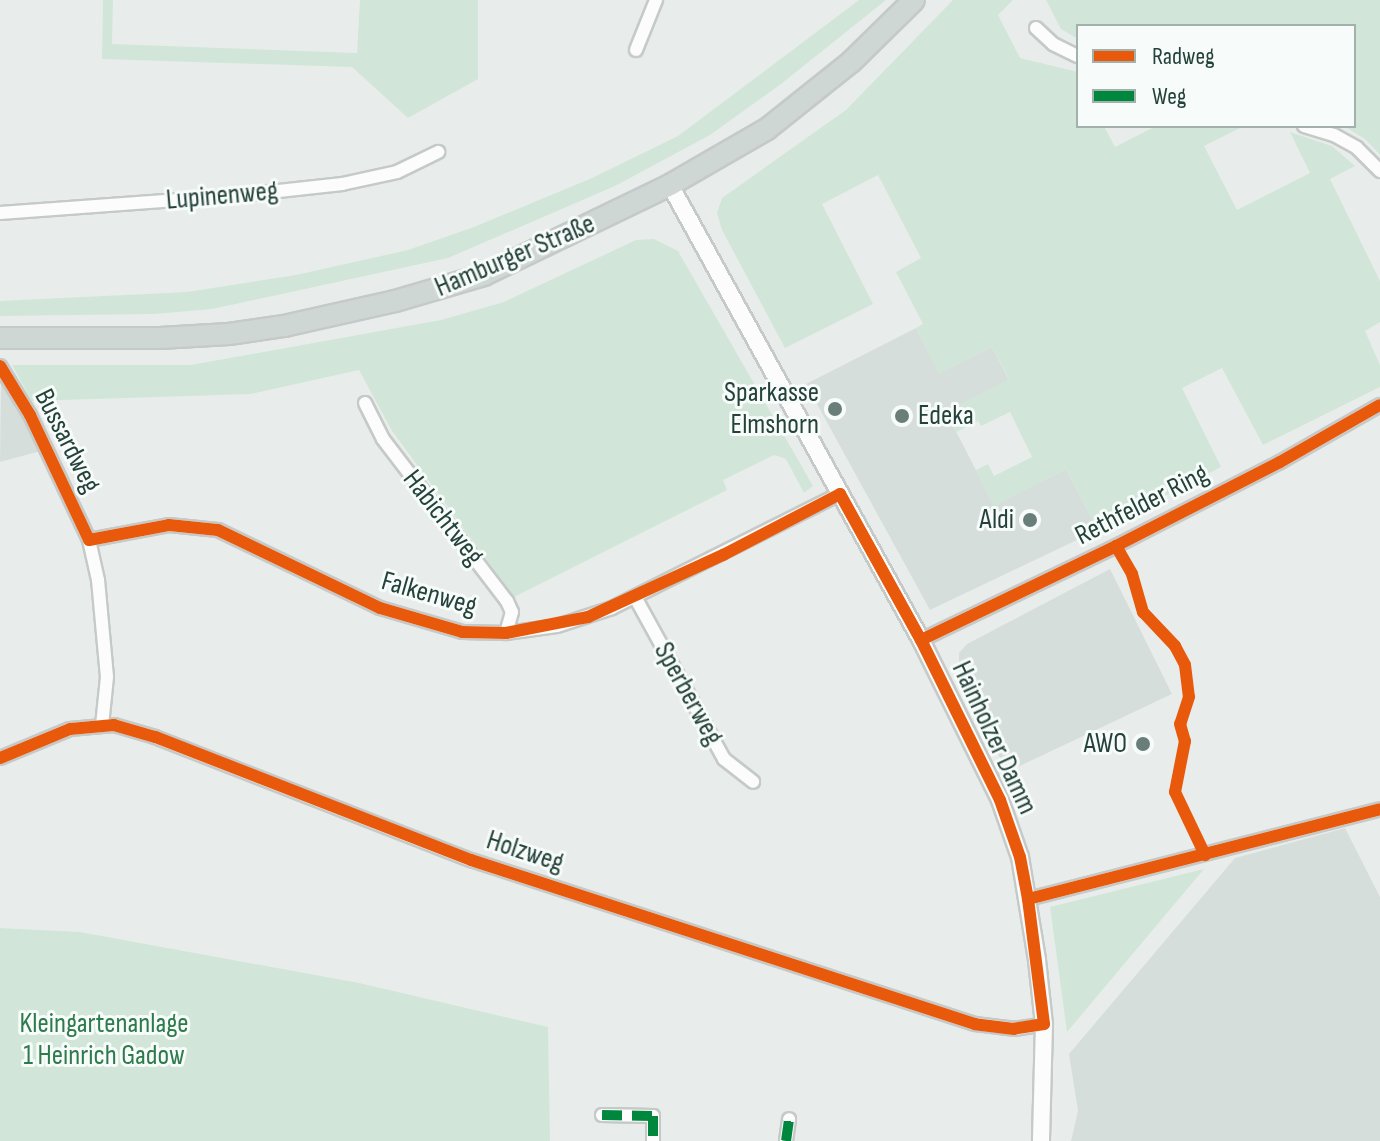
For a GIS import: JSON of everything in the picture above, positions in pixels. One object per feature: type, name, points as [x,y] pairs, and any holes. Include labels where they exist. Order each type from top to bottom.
[{"type":"main road","name":"Hamburger Straße","points":[[0,338],[213,335],[284,326],[382,305],[484,275],[670,185],[767,129],[851,62],[914,0]]},
{"type":"street","points":[[636,50],[656,0]]},
{"type":"street","points":[[1036,28],[1053,44],[1076,55]]},
{"type":"street","points":[[1311,128],[1334,135],[1357,148],[1380,171]]},
{"type":"street","name":"Lupinenweg","points":[[0,213],[233,196],[342,184],[397,172],[438,152]]},
{"type":"street","name":"Hainholzer Damm","points":[[670,185],[921,640],[1000,800],[1020,857],[1044,1024],[1041,1141]]},
{"type":"street","name":"Bussardweg","points":[[0,366],[30,415],[89,540],[98,580],[107,677],[102,725]]},
{"type":"street","name":"Habichtweg","points":[[365,403],[383,439],[507,601],[512,612],[506,633]]},
{"type":"street","name":"Rethfelder Ring","points":[[921,640],[1267,469],[1380,405]]},
{"type":"street","name":"Falkenweg","points":[[89,540],[169,525],[218,530],[380,608],[462,632],[506,633],[588,617],[635,597],[840,494]]},
{"type":"street","name":"Sperberweg","points":[[635,597],[724,759],[753,782]]},
{"type":"street","name":"Holzweg","points":[[0,758],[70,729],[114,725],[155,737],[471,860],[975,1024],[1014,1029],[1044,1024]]},
{"type":"street","points":[[1028,899],[1380,809]]},
{"type":"street","points":[[602,1115],[653,1116],[653,1141]]},
{"type":"street","points":[[786,1141],[789,1119]]},
{"type":"shaded area","points":[[916,328],[939,373],[992,347],[1009,380],[946,412],[994,505],[1066,469],[1098,530],[930,610],[806,384]]},
{"type":"shaded area","points":[[1,381],[26,417],[41,451],[0,462]]},
{"type":"shaded area","points":[[1110,569],[1172,694],[1007,772],[959,675],[959,653],[967,644]]},
{"type":"shaded area","points":[[1345,828],[1380,897],[1380,1141],[1071,1141],[1078,1111],[1069,1054],[1235,858]]},
{"type":"green space","points":[[103,0],[113,0],[112,44],[357,53],[360,0],[478,0],[478,79],[408,118],[352,67],[102,59]]},
{"type":"green space","points":[[859,0],[886,0],[781,84],[710,135],[615,186],[448,258],[212,309],[154,314],[0,316],[0,301],[187,292],[296,275],[408,250],[474,227],[592,178],[678,136]]},
{"type":"green space","points":[[953,0],[1013,0],[998,15],[1020,58],[1076,72],[1076,128],[1105,128],[1115,147],[1152,128],[1240,128],[1204,146],[1237,210],[1310,173],[1290,132],[1332,146],[1355,166],[1330,179],[1380,281],[1380,322],[1365,331],[1380,365],[1380,387],[1263,445],[1222,368],[1182,388],[1221,467],[1098,530],[1066,469],[994,506],[976,470],[988,464],[994,476],[1032,457],[1010,412],[981,426],[978,421],[956,432],[946,412],[1009,379],[992,347],[939,374],[916,328],[923,324],[896,272],[921,258],[878,175],[822,204],[873,304],[785,348],[722,230],[717,213],[722,198],[846,110]]},
{"type":"green space","points":[[1046,0],[1380,0],[1380,155],[1366,140],[1347,128],[1356,128],[1356,24],[1076,24],[1076,38],[1061,29]]},
{"type":"green space","points":[[654,239],[678,251],[813,486],[804,493],[786,459],[774,455],[723,480],[727,490],[514,597],[392,431],[359,370],[251,394],[32,401],[12,365],[191,365],[441,320],[504,302],[636,240]]},
{"type":"green space","points":[[1204,869],[1067,1032],[1050,907]]},
{"type":"green space","name":"Kleingartenanlage 1 Heinrich Gadow","points":[[0,928],[80,932],[359,983],[548,1027],[550,1141],[0,1141]]},
{"type":"marked path","points":[[602,1115],[653,1116],[653,1141]]},
{"type":"marked path","points":[[786,1141],[789,1119]]},
{"type":"cycle path","points":[[0,366],[30,415],[89,540],[169,525],[218,530],[380,608],[462,632],[506,633],[588,617],[723,555],[840,494],[921,640],[1000,800],[1020,857],[1044,1024],[1014,1029],[975,1024],[471,860],[155,737],[114,725],[70,729],[0,758]]},
{"type":"cycle path","points":[[921,640],[1116,546],[1280,462],[1380,405]]},
{"type":"cycle path","points":[[1116,546],[1132,574],[1143,612],[1175,646],[1185,665],[1189,697],[1180,724],[1185,741],[1175,792],[1205,855]]},
{"type":"cycle path","points":[[1028,899],[1380,809]]},
{"type":"place","name":"Sparkasse Elmshorn","points":[[835,409]]},
{"type":"place","name":"Edeka","points":[[902,416]]},
{"type":"place","name":"Aldi","points":[[1030,520]]},
{"type":"place","name":"AWO","points":[[1143,744]]}]
